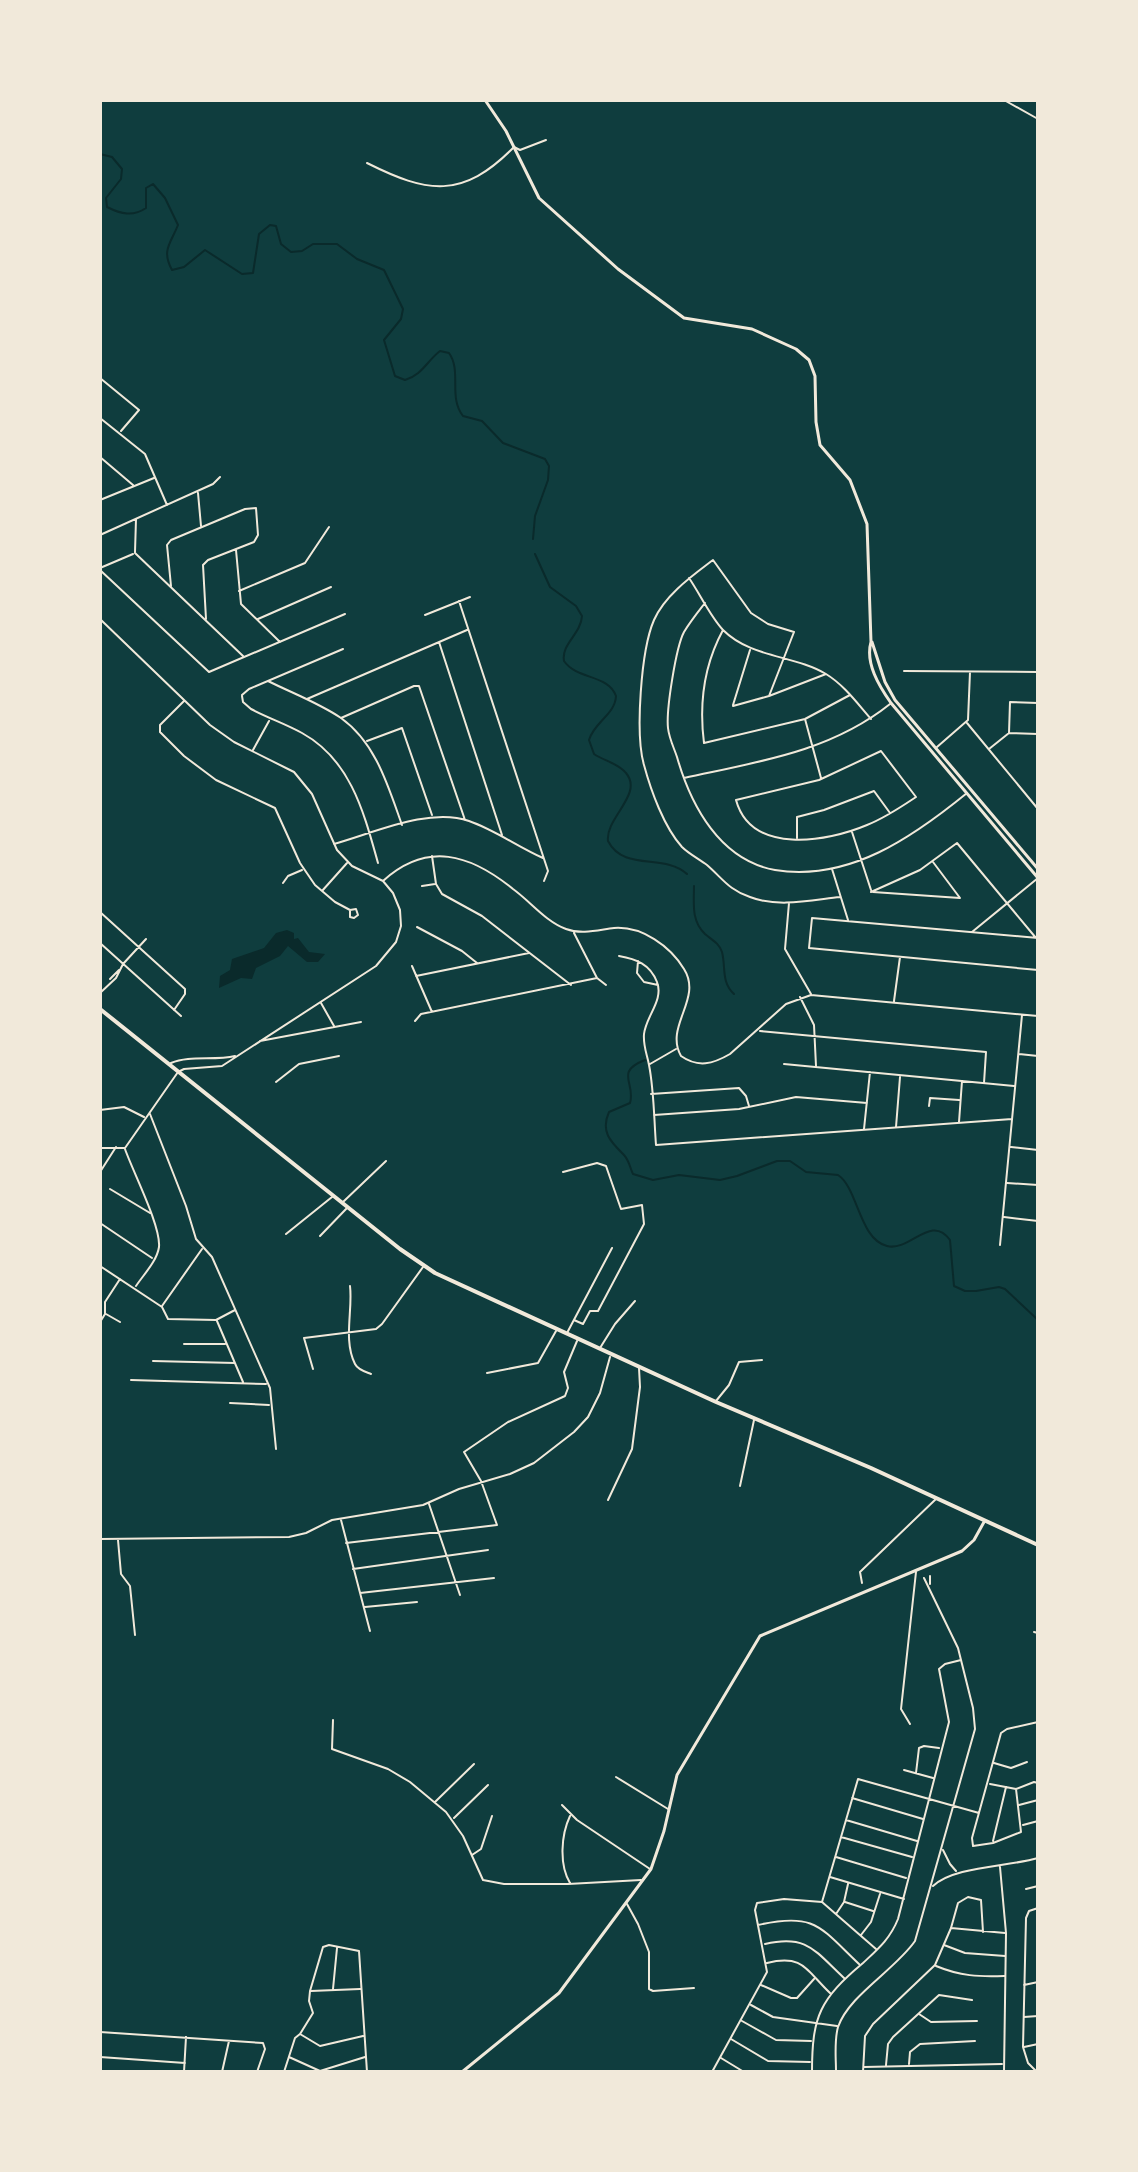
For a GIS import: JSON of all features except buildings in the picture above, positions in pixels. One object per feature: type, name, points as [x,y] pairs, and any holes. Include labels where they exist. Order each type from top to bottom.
[{"type":"main road","points":[[100,1009],[423,1266],[556,1330],[1038,1545]]},
{"type":"street","points":[[485,100],[501,122],[533,190],[547,208],[618,269],[669,309],[688,319],[752,329],[796,349],[809,360],[815,376],[820,445],[850,480],[867,524],[871,642],[893,701]]},
{"type":"street","points":[[1004,100],[1038,119]]},
{"type":"street","points":[[514,147],[520,150],[546,140]]},
{"type":"street","points":[[367,163],[424,187],[448,187],[496,164],[514,147]]},
{"type":"street","points":[[100,378],[139,410],[119,433]]},
{"type":"street","points":[[100,418],[145,454],[167,505]]},
{"type":"street","points":[[100,458],[134,486]]},
{"type":"street","points":[[100,500],[155,477]]},
{"type":"street","points":[[100,535],[217,482],[220,477]]},
{"type":"street","points":[[198,491],[201,526]]},
{"type":"street","points":[[171,586],[168,542],[201,526],[256,508],[256,539],[203,565],[206,619]]},
{"type":"street","points":[[136,519],[135,553],[244,657]]},
{"type":"street","points":[[239,591],[305,563],[329,527]]},
{"type":"street","points":[[236,549],[241,604],[280,642]]},
{"type":"street","points":[[135,553],[100,569],[209,672],[345,614]]},
{"type":"street","points":[[769,696],[794,632],[768,624],[751,613],[713,560],[689,577],[654,620],[642,665],[643,763],[666,822],[682,847],[709,867],[728,887],[752,899],[790,903],[840,897]]},
{"type":"street","points":[[689,577],[723,630],[750,649],[783,657],[826,674],[871,719]]},
{"type":"street","points":[[256,620],[331,587]]},
{"type":"street","points":[[425,615],[470,597]]},
{"type":"street","points":[[459,601],[548,874],[544,881]]},
{"type":"street","points":[[705,603],[682,634],[669,702],[668,729],[683,778],[695,804],[714,833],[734,853],[759,866],[787,871],[831,868],[861,860],[911,835],[969,792]]},
{"type":"street","points":[[100,619],[222,733],[294,772],[319,808],[333,844],[348,861],[383,881],[393,893],[400,910],[401,926],[396,942],[376,966],[222,1066],[178,1072],[125,1148]]},
{"type":"street","points":[[305,700],[468,630]]},
{"type":"street","points":[[723,630],[711,652],[700,712],[704,743],[805,719],[850,695]]},
{"type":"street","points":[[439,642],[503,837]]},
{"type":"street","points":[[871,642],[868,652],[871,666],[893,701],[1038,877],[971,933]]},
{"type":"street","points":[[242,696],[249,689],[343,649]]},
{"type":"street","points":[[750,649],[733,706],[826,674]]},
{"type":"street","points":[[871,666],[879,664]]},
{"type":"street","points":[[904,671],[1038,672]]},
{"type":"street","points":[[934,750],[967,723],[970,671]]},
{"type":"street","points":[[422,680],[419,686],[465,820]]},
{"type":"street","points":[[268,681],[341,718],[366,742],[384,774],[402,825]]},
{"type":"street","points":[[341,718],[419,686]]},
{"type":"street","points":[[236,695],[242,696]]},
{"type":"street","points":[[242,696],[245,704],[316,741],[340,765],[351,782],[378,863]]},
{"type":"street","points":[[185,701],[160,725],[160,732],[184,756],[216,780],[275,808],[303,870],[321,892],[350,910]]},
{"type":"street","points":[[683,778],[812,748],[871,719],[893,701]]},
{"type":"street","points":[[1009,733],[1010,702],[1038,703]]},
{"type":"street","points":[[252,751],[270,719]]},
{"type":"street","points":[[805,719],[821,779]]},
{"type":"street","points":[[366,742],[402,728],[405,722]]},
{"type":"street","points":[[967,723],[1038,809]]},
{"type":"street","points":[[402,728],[433,817]]},
{"type":"street","points":[[988,749],[1009,733],[1038,734]]},
{"type":"street","points":[[881,751],[916,797],[890,814],[852,831],[797,840],[773,836],[752,826],[741,814],[736,800],[821,779],[881,751]]},
{"type":"street","points":[[797,840],[797,817],[874,791],[890,814]]},
{"type":"street","points":[[969,792],[1038,869]]},
{"type":"street","points":[[1031,801],[1038,796]]},
{"type":"street","points":[[333,844],[433,817],[465,820],[543,858]]},
{"type":"street","points":[[852,831],[871,892]]},
{"type":"street","points":[[871,892],[933,862],[957,843],[1038,938]]},
{"type":"street","points":[[383,881],[399,868],[432,855],[460,858],[490,873],[545,917],[574,932],[622,928],[641,932],[658,942],[686,971],[690,991],[676,1034],[677,1048],[690,1062],[708,1064],[730,1054],[786,1004],[811,995],[1038,1016]]},
{"type":"street","points":[[432,855],[436,884],[442,894],[482,916],[571,985]]},
{"type":"street","points":[[321,892],[348,861]]},
{"type":"street","points":[[871,892],[960,898],[933,862]]},
{"type":"street","points":[[831,868],[848,921]]},
{"type":"street","points":[[283,883],[288,876],[303,870]]},
{"type":"street","points":[[422,886],[436,884]]},
{"type":"street","points":[[790,903],[785,949],[811,995]]},
{"type":"street","points":[[100,912],[186,990],[174,1010]]},
{"type":"street","points":[[1038,938],[812,918],[809,948],[1038,970]]},
{"type":"street","points":[[417,927],[462,951],[477,963]]},
{"type":"street","points":[[574,932],[597,978],[606,985]]},
{"type":"street","points":[[100,993],[112,975],[146,939]]},
{"type":"street","points":[[100,943],[181,1016]]},
{"type":"street","points":[[416,976],[530,953]]},
{"type":"street","points":[[619,956],[638,959],[652,971],[659,986],[658,998],[644,1031],[656,1145],[1012,1119]]},
{"type":"street","points":[[894,1003],[900,957]]},
{"type":"street","points":[[638,959],[637,973],[644,982],[659,986]]},
{"type":"street","points":[[412,966],[432,1012]]},
{"type":"street","points":[[415,1021],[418,1016],[432,1012],[597,978]]},
{"type":"street","points":[[800,997],[811,1017],[816,1036],[816,1067]]},
{"type":"street","points":[[320,1002],[335,1027]]},
{"type":"street","points":[[1000,1245],[1022,1014]]},
{"type":"street","points":[[258,1042],[361,1022]]},
{"type":"street","points":[[759,1030],[986,1052],[984,1083]]},
{"type":"street","points":[[649,1065],[677,1048]]},
{"type":"street","points":[[1019,1054],[1038,1056]]},
{"type":"street","points":[[169,1064],[178,1060],[236,1055]]},
{"type":"street","points":[[276,1082],[299,1064],[339,1056]]},
{"type":"street","points":[[198,1069],[199,1060]]},
{"type":"street","points":[[784,1064],[1015,1086]]},
{"type":"street","points":[[864,1130],[870,1072]]},
{"type":"street","points":[[896,1128],[900,1075]]},
{"type":"street","points":[[959,1123],[962,1081]]},
{"type":"street","points":[[651,1094],[739,1088],[746,1096],[749,1107]]},
{"type":"street","points":[[653,1115],[749,1107],[796,1097],[867,1103]]},
{"type":"street","points":[[929,1106],[930,1098],[961,1100]]},
{"type":"street","points":[[100,1110],[124,1107],[146,1118]]},
{"type":"street","points":[[149,1113],[196,1239],[212,1257],[271,1392],[276,1449]]},
{"type":"street","points":[[100,1172],[116,1147]]},
{"type":"street","points":[[1010,1147],[1038,1150]]},
{"type":"street","points":[[100,1148],[125,1148]]},
{"type":"street","points":[[125,1148],[159,1243],[154,1259],[135,1287]]},
{"type":"street","points":[[342,1203],[386,1161]]},
{"type":"street","points":[[563,1172],[597,1163],[606,1166],[621,1209],[642,1205],[644,1224],[599,1309],[590,1311],[583,1324],[574,1320]]},
{"type":"street","points":[[1006,1183],[1038,1185]]},
{"type":"street","points":[[110,1189],[150,1213]]},
{"type":"street","points":[[286,1234],[333,1196]]},
{"type":"street","points":[[320,1236],[348,1208]]},
{"type":"street","points":[[1003,1217],[1038,1221]]},
{"type":"street","points":[[100,1223],[154,1259]]},
{"type":"street","points":[[162,1307],[203,1248]]},
{"type":"street","points":[[566,1334],[612,1248]]},
{"type":"street","points":[[100,1266],[162,1307],[168,1319],[216,1320],[235,1310]]},
{"type":"street","points":[[313,1369],[304,1338],[369,1331],[382,1324],[423,1266]]},
{"type":"street","points":[[100,1322],[105,1314],[105,1302],[120,1279]]},
{"type":"street","points":[[350,1286],[349,1333],[356,1364],[371,1374]]},
{"type":"street","points":[[100,1299],[105,1302]]},
{"type":"street","points":[[600,1349],[613,1325],[635,1301]]},
{"type":"street","points":[[105,1314],[120,1322]]},
{"type":"street","points":[[216,1320],[244,1384]]},
{"type":"street","points":[[487,1373],[538,1363],[556,1330]]},
{"type":"street","points":[[346,1543],[497,1525],[481,1481],[464,1452],[508,1422],[565,1396],[568,1388],[564,1372],[578,1339]]},
{"type":"street","points":[[184,1344],[227,1344]]},
{"type":"street","points":[[100,1539],[289,1537],[306,1533],[326,1522],[429,1503],[481,1481],[510,1474],[534,1463],[581,1425],[600,1393],[610,1353]]},
{"type":"street","points":[[716,1402],[729,1385],[739,1362],[762,1360]]},
{"type":"street","points":[[153,1361],[235,1363]]},
{"type":"street","points":[[608,1500],[632,1449],[640,1387],[639,1366]]},
{"type":"street","points":[[131,1380],[267,1384]]},
{"type":"street","points":[[230,1403],[271,1405]]},
{"type":"street","points":[[740,1486],[754,1419]]},
{"type":"street","points":[[862,1583],[860,1572],[937,1498]]},
{"type":"street","points":[[429,1503],[460,1595]]},
{"type":"street","points":[[340,1519],[370,1631]]},
{"type":"street","points":[[462,2072],[559,1993],[651,1869],[661,1842],[677,1775],[760,1636],[969,1547],[984,1521]]},
{"type":"street","points":[[118,1539],[120,1570],[130,1586],[135,1635]]},
{"type":"street","points":[[353,1569],[488,1550]]},
{"type":"street","points":[[921,1569],[929,1574],[930,1586]]},
{"type":"street","points":[[836,2072],[838,2026],[854,2002],[904,1957],[915,1941],[975,1729],[957,1643],[921,1569]]},
{"type":"street","points":[[910,1724],[901,1709],[921,1569]]},
{"type":"street","points":[[360,1593],[494,1578]]},
{"type":"street","points":[[364,1608],[417,1602]]},
{"type":"street","points":[[812,2072],[815,2023],[831,1993],[893,1932],[949,1717],[939,1669],[961,1660]]},
{"type":"street","points":[[333,1720],[332,1749],[388,1769],[435,1803],[453,1819],[485,1881],[571,1884],[643,1880]]},
{"type":"street","points":[[1016,1789],[1021,1832],[976,1847],[972,1844],[979,1813],[1003,1731],[1038,1722]]},
{"type":"street","points":[[916,1773],[920,1746],[942,1749]]},
{"type":"street","points":[[993,1763],[1011,1768],[1027,1762]]},
{"type":"street","points":[[435,1803],[474,1764]]},
{"type":"street","points":[[904,1770],[934,1778]]},
{"type":"street","points":[[616,1777],[669,1810]]},
{"type":"street","points":[[822,1902],[856,1780],[860,1778],[979,1813]]},
{"type":"street","points":[[987,1783],[1016,1789],[1038,1783]]},
{"type":"street","points":[[453,1819],[488,1785]]},
{"type":"street","points":[[993,1843],[1006,1787]]},
{"type":"street","points":[[851,1797],[924,1819]]},
{"type":"street","points":[[1018,1805],[1038,1800]]},
{"type":"street","points":[[562,1805],[651,1869]]},
{"type":"street","points":[[571,1814],[564,1843],[563,1865],[571,1884]]},
{"type":"street","points":[[471,1856],[481,1849],[492,1816]]},
{"type":"street","points":[[845,1820],[918,1842]]},
{"type":"street","points":[[1021,1825],[1038,1821]]},
{"type":"street","points":[[840,1837],[914,1857]]},
{"type":"street","points":[[943,1849],[957,1872]]},
{"type":"street","points":[[835,1857],[909,1879]]},
{"type":"street","points":[[932,1886],[957,1872],[1038,1858]]},
{"type":"street","points":[[1000,1867],[1006,1933],[1004,2072]]},
{"type":"street","points":[[829,1876],[904,1899]]},
{"type":"street","points":[[836,1914],[844,1902],[848,1883]]},
{"type":"street","points":[[1026,1889],[1038,1886]]},
{"type":"street","points":[[861,1936],[875,1912],[881,1892]]},
{"type":"street","points":[[863,2072],[865,2036],[873,2024],[935,1965],[958,1903],[968,1897],[978,1897],[983,1904],[983,1932]]},
{"type":"street","points":[[712,2072],[766,1975],[767,1963],[757,1925],[756,1905],[784,1899],[822,1902],[877,1950]]},
{"type":"street","points":[[844,1902],[875,1912]]},
{"type":"street","points":[[627,1903],[649,1952],[649,1989],[694,1988]]},
{"type":"street","points":[[1037,2072],[1028,2063],[1023,2047],[1023,2018],[1027,1913],[1038,1908]]},
{"type":"street","points":[[757,1925],[783,1920],[811,1922],[860,1965]]},
{"type":"street","points":[[951,1928],[1006,1933]]},
{"type":"street","points":[[763,1944],[783,1939],[802,1941],[845,1978]]},
{"type":"street","points":[[284,2072],[295,2038],[313,2013],[310,1991],[323,1947],[329,1945],[359,1951],[367,2072]]},
{"type":"street","points":[[944,1945],[965,1953],[1006,1956]]},
{"type":"street","points":[[332,1990],[337,1947]]},
{"type":"street","points":[[767,1963],[792,1959],[831,1993]]},
{"type":"street","points":[[935,1965],[965,1975],[1005,1976]]},
{"type":"street","points":[[761,1985],[797,1998],[815,1978]]},
{"type":"street","points":[[1024,1985],[1038,1982]]},
{"type":"street","points":[[310,1991],[361,1989]]},
{"type":"street","points":[[885,2066],[888,2044],[941,1994],[959,2000],[972,2000]]},
{"type":"street","points":[[750,2005],[773,2017],[838,2026]]},
{"type":"street","points":[[918,2014],[931,2022],[977,2021]]},
{"type":"street","points":[[1023,2018],[1038,2016]]},
{"type":"street","points":[[741,2020],[776,2040],[812,2041]]},
{"type":"street","points":[[100,2032],[229,2039],[264,2045],[257,2072]]},
{"type":"street","points":[[300,2034],[320,2046],[364,2036]]},
{"type":"street","points":[[184,2072],[186,2036]]},
{"type":"street","points":[[222,2072],[229,2039]]},
{"type":"street","points":[[731,2039],[768,2061],[812,2062]]},
{"type":"street","points":[[908,2066],[910,2052],[920,2044],[975,2041]]},
{"type":"street","points":[[1023,2047],[1038,2044]]},
{"type":"street","points":[[100,2057],[185,2063]]},
{"type":"street","points":[[289,2057],[320,2071],[366,2057]]},
{"type":"street","points":[[720,2057],[744,2072]]},
{"type":"street","points":[[863,2067],[1004,2064]]},
{"type":"water","points":[[287,930],[294,933],[294,939],[298,938],[309,952],[325,954],[318,962],[307,962],[288,946],[280,956],[256,968],[252,979],[241,978],[219,988],[220,976],[230,970],[232,959],[264,948],[276,933]]},
{"type":"waterway","points":[[100,154],[112,157],[122,169],[121,179],[106,198],[107,207],[127,214],[141,211],[146,208],[146,188],[153,184],[165,198],[178,225],[167,252],[172,270],[184,267],[205,250],[242,274],[253,273],[259,234],[270,225],[276,226],[281,244],[291,252],[302,251],[313,244],[337,244],[357,259],[384,270],[403,309],[401,319],[384,340],[395,376],[405,380],[411,378],[440,351],[449,353],[455,368],[456,401],[463,416],[482,421],[503,443],[545,459],[549,466],[548,480],[535,516],[533,539]]},
{"type":"waterway","points":[[535,554],[550,587],[576,606],[582,616],[565,649],[564,661],[576,671],[606,684],[616,696],[612,708],[589,740],[594,754],[619,767],[630,781],[627,798],[612,824],[608,841],[624,856],[667,864],[687,874]]},
{"type":"waterway","points":[[694,886],[697,923],[721,949],[726,980],[734,994]]},
{"type":"waterway","points":[[645,1060],[636,1064],[628,1074],[630,1103],[609,1112],[606,1125],[608,1136],[626,1157],[633,1174],[653,1180],[679,1175],[720,1180],[777,1161],[790,1161],[806,1172],[838,1175],[845,1181],[870,1234],[878,1241],[887,1246],[896,1246],[935,1230],[943,1233],[950,1240],[954,1286],[965,1291],[1005,1289],[1038,1320]]}]
